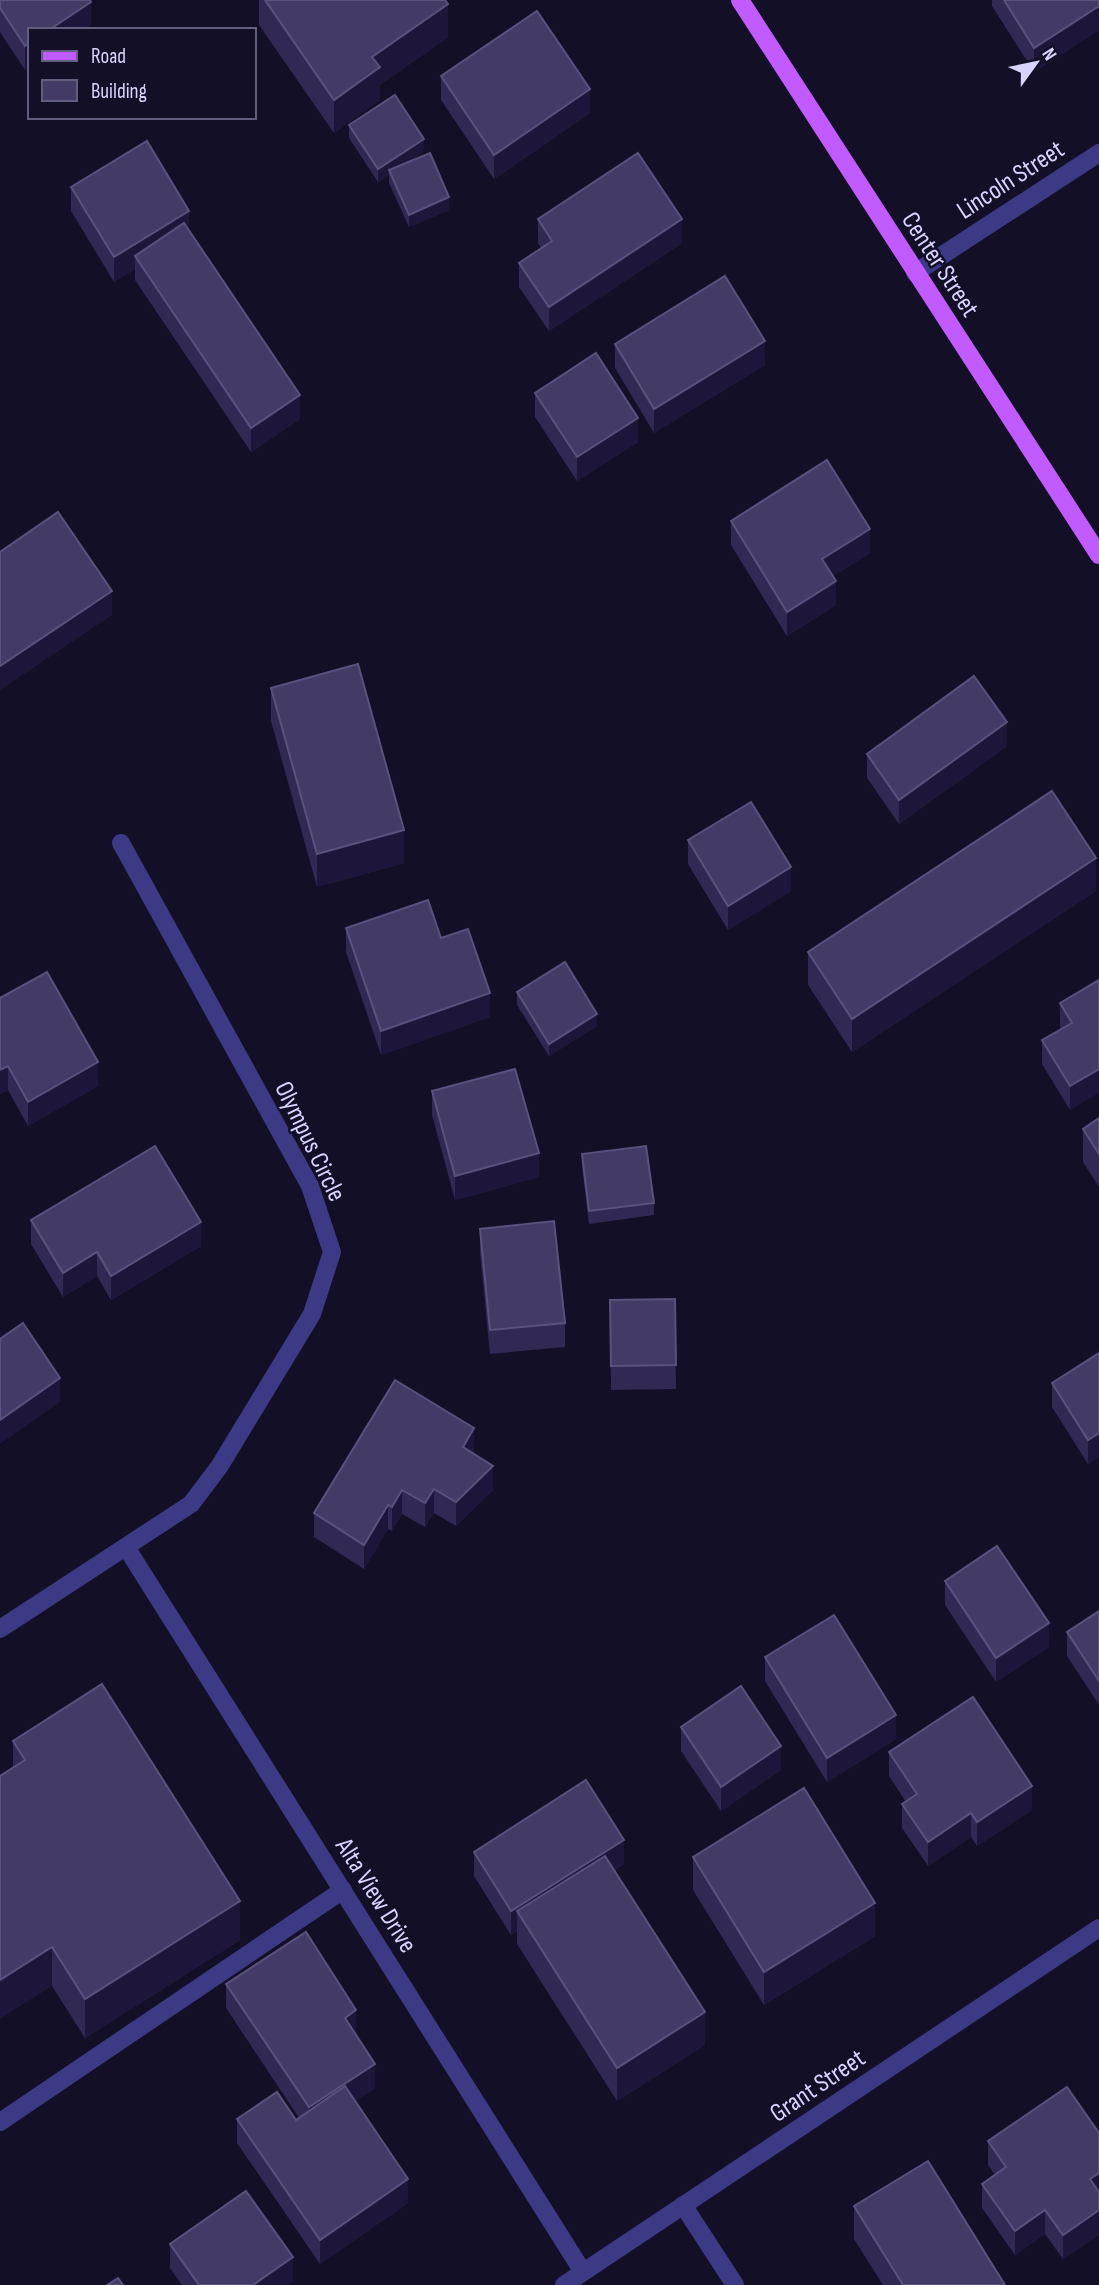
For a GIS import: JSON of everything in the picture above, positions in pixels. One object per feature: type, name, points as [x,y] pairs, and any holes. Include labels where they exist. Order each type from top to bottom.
[{"type":"main road","name":"Center Street","points":[[740,0],[1099,555]]},
{"type":"street","name":"Lincoln Street","points":[[915,273],[1099,153]]},
{"type":"street","name":"Olympus Circle","points":[[0,1629],[191,1504],[219,1467],[312,1314],[332,1252],[310,1186],[121,843]]},
{"type":"street","name":"Alta View Drive","points":[[126,1547],[583,2272]]},
{"type":"street","points":[[0,2122],[342,1890]]},
{"type":"street","name":"Grant Street","points":[[564,2285],[1099,1928]]},
{"type":"street","points":[[683,2205],[735,2285]]},
{"type":"building","points":[[0,0],[91,2],[52,28],[28,28],[28,44],[25,46],[0,8]]},
{"type":"building","points":[[265,0],[445,0],[448,4],[372,57],[380,67],[334,100]]},
{"type":"building","points":[[1004,0],[1099,0],[1099,6],[1034,48]]},
{"type":"building","points":[[537,11],[590,89],[494,155],[441,76]]},
{"type":"building","points":[[395,95],[424,139],[378,169],[349,125]]},
{"type":"building","points":[[147,141],[189,211],[114,257],[71,187]]},
{"type":"building","points":[[430,153],[449,197],[409,215],[389,170]]},
{"type":"building","points":[[638,153],[682,219],[549,307],[519,263],[552,241],[538,219]]},
{"type":"building","points":[[184,223],[300,395],[251,428],[135,256]]},
{"type":"building","points":[[725,276],[765,341],[654,409],[615,344]]},
{"type":"building","points":[[596,353],[638,418],[577,457],[535,393]]},
{"type":"building","points":[[827,460],[870,529],[822,559],[836,581],[787,612],[731,521]]},
{"type":"building","points":[[58,512],[112,591],[0,666],[0,552]]},
{"type":"building","points":[[358,664],[404,830],[317,854],[271,688]]},
{"type":"building","points":[[974,676],[1007,722],[899,800],[867,754]]},
{"type":"building","points":[[1052,791],[1096,858],[852,1019],[808,952]]},
{"type":"building","points":[[751,802],[791,867],[728,906],[688,840]]},
{"type":"building","points":[[428,900],[441,938],[468,929],[490,993],[381,1031],[346,928]]},
{"type":"building","points":[[565,962],[597,1014],[549,1044],[517,992]]},
{"type":"building","points":[[47,972],[98,1062],[28,1102],[8,1066],[0,1070],[0,998]]},
{"type":"building","points":[[1099,980],[1099,1069],[1070,1086],[1042,1040],[1072,1023],[1060,1003]]},
{"type":"building","points":[[515,1069],[539,1153],[455,1176],[432,1091]]},
{"type":"building","points":[[1099,1118],[1099,1154],[1083,1129]]},
{"type":"building","points":[[155,1146],[201,1222],[111,1276],[97,1252],[63,1273],[31,1220]]},
{"type":"building","points":[[646,1146],[654,1203],[589,1211],[582,1154]]},
{"type":"building","points":[[554,1221],[565,1323],[490,1330],[480,1229]]},
{"type":"building","points":[[675,1299],[676,1365],[611,1366],[610,1300]]},
{"type":"building","points":[[23,1323],[60,1378],[0,1420],[0,1339]]},
{"type":"building","points":[[1099,1353],[1099,1433],[1088,1440],[1052,1383]]},
{"type":"building","points":[[395,1380],[474,1428],[463,1447],[493,1466],[456,1502],[434,1489],[425,1503],[402,1490],[392,1507],[388,1505],[364,1545],[314,1513]]},
{"type":"building","points":[[997,1546],[1049,1623],[996,1658],[945,1581]]},
{"type":"building","points":[[1099,1611],[1099,1681],[1067,1632]]},
{"type":"building","points":[[834,1615],[896,1715],[827,1758],[765,1657]]},
{"type":"building","points":[[102,1684],[240,1901],[85,1999],[52,1947],[0,1980],[0,1776],[25,1760],[13,1741]]},
{"type":"building","points":[[741,1686],[781,1746],[721,1787],[681,1727]]},
{"type":"building","points":[[973,1697],[1032,1786],[977,1822],[971,1813],[928,1842],[902,1804],[917,1794],[889,1752]]},
{"type":"building","points":[[586,1780],[624,1840],[511,1911],[474,1852]]},
{"type":"building","points":[[804,1788],[875,1903],[764,1972],[693,1857]]},
{"type":"building","points":[[605,1856],[705,2012],[617,2068],[517,1911]]},
{"type":"building","points":[[306,1932],[356,2010],[345,2018],[375,2064],[309,2107],[226,1984]]},
{"type":"building","points":[[345,2086],[408,2179],[320,2240],[237,2119],[277,2092],[296,2120]]},
{"type":"building","points":[[1067,2087],[1099,2133],[1099,2173],[1090,2179],[1099,2192],[1099,2210],[1063,2235],[1045,2210],[1015,2231],[982,2184],[1006,2167],[988,2141]]},
{"type":"building","points":[[928,2161],[1005,2285],[903,2285],[854,2206]]},
{"type":"building","points":[[246,2191],[293,2257],[253,2285],[199,2285],[170,2244]]},
{"type":"building","points":[[118,2278],[123,2285],[107,2285]]}]
